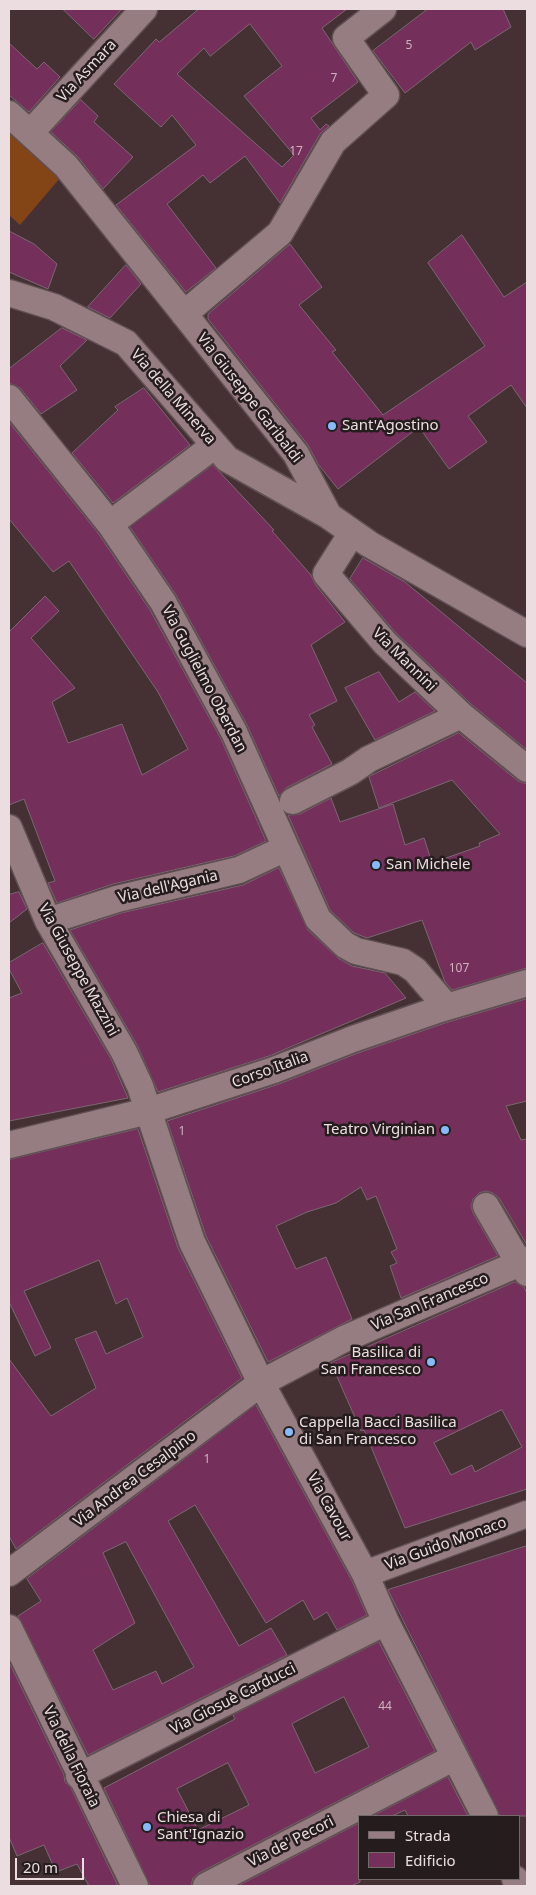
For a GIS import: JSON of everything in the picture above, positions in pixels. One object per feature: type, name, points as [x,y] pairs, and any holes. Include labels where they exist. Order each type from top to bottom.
[{"type":"street","name":"Via Asmara","points":[[30,133],[144,9]]},
{"type":"street","points":[[184,314],[280,233],[334,142],[386,95],[346,38],[383,9]]},
{"type":"street","name":"Via Giuseppe Garibaldi","points":[[9,114],[66,166],[296,454],[329,516],[352,533],[527,634]]},
{"type":"street","name":"Via della Minerva","points":[[9,292],[54,307],[126,343],[227,459],[329,516]]},
{"type":"street","name":"Via Guglielmo Oberdan","points":[[9,398],[110,524],[163,602],[234,732],[281,807],[286,848],[318,919],[345,945],[356,951],[403,962],[415,970],[443,1008]]},
{"type":"street","points":[[110,524],[214,445]]},
{"type":"street","name":"Via Mannini","points":[[352,533],[326,574],[385,643],[460,714],[527,769]]},
{"type":"street","points":[[281,807],[350,772],[370,759],[460,714]]},
{"type":"street","name":"Via Giuseppe Mazzini","points":[[10,832],[48,920],[124,1052],[148,1111]]},
{"type":"street","name":"Via dell'Agania","points":[[48,920],[117,899],[238,870],[286,848]]},
{"type":"street","name":"Corso Italia","points":[[9,1145],[148,1111],[274,1070],[353,1039],[443,1008],[527,983]]},
{"type":"street","name":"Via Cavour","points":[[148,1111],[192,1242],[261,1383],[365,1574],[386,1622],[484,1815]]},
{"type":"street","points":[[486,1206],[525,1265]]},
{"type":"street","name":"Via San Francesco","points":[[261,1383],[344,1339],[525,1265]]},
{"type":"street","name":"Via Andrea Cesalpino","points":[[11,1567],[261,1383]]},
{"type":"street","name":"Via Guido Monaco","points":[[365,1574],[527,1514]]},
{"type":"street","name":"Via Giosuè Carducci","points":[[80,1776],[386,1622]]},
{"type":"street","name":"Via della Fioraia","points":[[9,1628],[135,1886]]},
{"type":"street","name":"Via de' Pecori","points":[[206,1886],[455,1757]]},
{"type":"shaded area","points":[[9,133],[60,178],[20,225],[9,215]]},
{"type":"building","points":[[63,9],[122,9],[94,39]]},
{"type":"building","points":[[199,9],[347,9],[322,28],[358,82],[311,118],[320,130],[326,124],[329,126],[320,134],[280,203],[245,156],[210,183],[203,175],[167,204],[216,268],[186,292],[116,205],[196,145],[172,115],[161,127],[114,84],[156,39],[159,42]],"holes":[[[250,24],[282,66],[244,96],[294,155],[282,167],[177,74],[204,48],[210,56]]]},
{"type":"building","points":[[428,9],[503,9],[511,27],[475,50],[471,42],[405,93],[373,51]]},
{"type":"building","points":[[9,43],[37,69],[44,62],[60,77],[29,112],[9,95]]},
{"type":"building","points":[[81,100],[98,116],[94,122],[133,157],[103,189],[78,157],[51,132]]},
{"type":"building","points":[[9,231],[34,244],[57,264],[48,289],[9,272]]},
{"type":"building","points":[[462,235],[504,297],[527,282],[527,408],[511,385],[468,416],[487,442],[449,469],[419,427],[338,489],[318,464],[308,445],[208,319],[208,314],[290,244],[322,287],[299,305],[336,350],[332,352],[383,415],[485,346],[428,263]]},
{"type":"building","points":[[126,265],[141,284],[110,318],[88,307]]},
{"type":"building","points":[[62,328],[87,340],[60,366],[77,390],[41,414],[20,388],[9,383],[9,369]]},
{"type":"building","points":[[144,388],[190,445],[113,503],[72,453],[118,410],[115,407]]},
{"type":"building","points":[[9,422],[98,533],[150,610],[221,739],[266,841],[234,856],[113,884],[57,903],[48,883],[55,881],[24,799],[9,805],[9,632],[45,596],[59,611],[31,638],[75,688],[52,702],[68,743],[122,724],[142,775],[188,749],[158,692],[69,561],[53,572],[9,519]]},
{"type":"building","points":[[213,465],[274,530],[272,531],[311,575],[315,584],[345,622],[311,645],[337,701],[309,715],[315,725],[312,727],[332,764],[286,788],[279,796],[247,725],[176,595],[130,527]]},
{"type":"building","points":[[363,558],[405,582],[527,683],[527,750],[471,704],[396,633],[350,579]]},
{"type":"building","points":[[379,672],[399,702],[415,692],[435,711],[375,740],[345,688]]},
{"type":"building","points":[[459,733],[518,781],[527,784],[527,968],[452,990],[445,982],[422,920],[367,938],[354,933],[330,910],[288,815],[300,814],[331,798],[340,822],[393,804],[405,845],[424,838],[432,863],[480,846],[479,843],[500,834],[452,780],[379,808],[369,777]]},
{"type":"building","points":[[279,868],[308,930],[338,958],[352,966],[385,973],[406,998],[269,1056],[158,1092],[137,1045],[70,930],[121,913],[243,885]]},
{"type":"building","points":[[19,892],[27,909],[9,923],[9,895]]},
{"type":"building","points":[[43,943],[111,1059],[128,1098],[9,1121],[9,998],[22,993],[9,969],[9,963]]},
{"type":"building","points":[[527,999],[527,1101],[506,1106],[521,1140],[527,1139],[527,1245],[499,1198],[493,1193],[486,1191],[479,1193],[473,1199],[471,1206],[473,1213],[498,1256],[401,1298],[390,1266],[397,1263],[391,1252],[397,1249],[376,1196],[367,1200],[361,1187],[336,1203],[307,1212],[276,1226],[296,1269],[326,1257],[352,1319],[268,1362],[206,1236],[167,1121],[279,1084],[358,1053],[445,1023]]},
{"type":"building","points":[[138,1129],[178,1248],[242,1378],[16,1549],[9,1536],[9,1359],[51,1416],[96,1388],[75,1339],[96,1331],[106,1354],[143,1337],[127,1298],[116,1304],[99,1260],[24,1291],[51,1348],[35,1356],[9,1302],[9,1160]]},
{"type":"building","points":[[515,1282],[524,1287],[527,1293],[527,1489],[405,1528],[364,1430],[361,1431],[331,1363]],"holes":[[[502,1410],[522,1447],[475,1472],[472,1465],[451,1475],[434,1443]]]},
{"type":"building","points":[[256,1405],[352,1581],[367,1615],[337,1630],[327,1612],[314,1620],[303,1600],[266,1623],[195,1505],[168,1521],[239,1646],[271,1628],[287,1655],[88,1755],[18,1616],[41,1601],[27,1579]],"holes":[[[126,1542],[194,1667],[162,1684],[156,1671],[113,1690],[93,1650],[135,1623],[103,1553]]]},
{"type":"building","points":[[527,1546],[527,1816],[500,1815],[388,1590]]},
{"type":"building","points":[[379,1642],[435,1751],[199,1873],[193,1878],[191,1886],[150,1886],[104,1788],[235,1719],[233,1715]],"holes":[[[344,1697],[369,1747],[315,1773],[292,1724]],[[228,1763],[249,1805],[198,1830],[177,1789]]]},
{"type":"building","points":[[9,1662],[64,1775],[65,1782],[71,1788],[118,1886],[89,1886],[77,1864],[56,1872],[44,1845],[17,1856],[9,1837]]},
{"type":"building","points":[[448,1777],[467,1815],[408,1815],[405,1810],[394,1815],[375,1815]]},
{"type":"building","points":[[358,1824],[358,1880],[360,1882],[351,1886],[238,1886]]},
{"type":"place","name":"Sant'Agostino","points":[[332,426]]},
{"type":"place","name":"San Michele","points":[[376,865]]},
{"type":"place","name":"Teatro Virginian","points":[[445,1130]]},
{"type":"place","name":"Basilica di San Francesco","points":[[431,1362]]},
{"type":"place","name":"Cappella Bacci Basilica di San Francesco","points":[[289,1432]]},
{"type":"place","name":"Chiesa di Sant'Ignazio","points":[[147,1827]]}]
